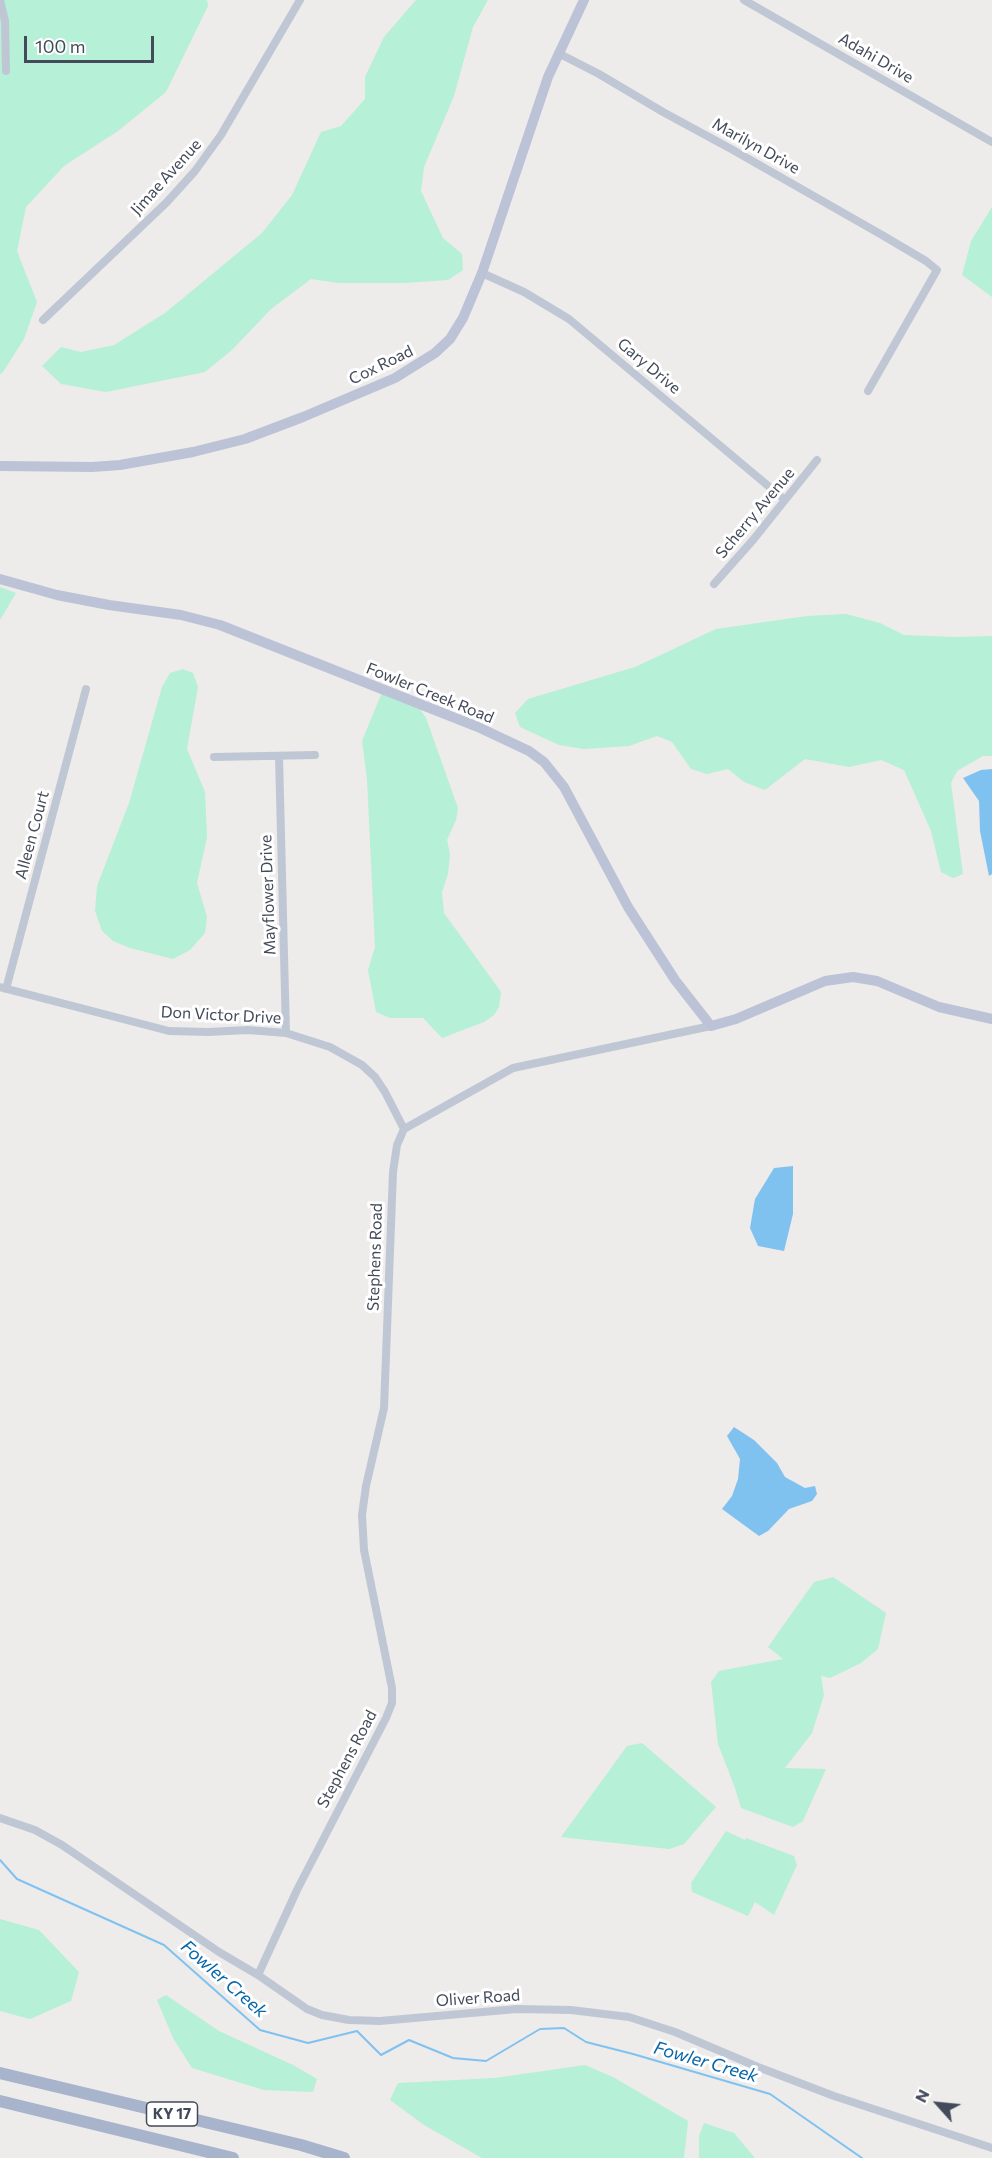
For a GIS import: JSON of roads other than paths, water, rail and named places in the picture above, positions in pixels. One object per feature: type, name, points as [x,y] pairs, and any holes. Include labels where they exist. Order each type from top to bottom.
[{"type":"main road","name":"Cox Road","points":[[0,466],[120,465],[165,458],[245,439],[394,378],[435,353],[450,339],[463,318],[482,273],[540,98],[558,53],[584,0]]},
{"type":"main road","name":"Fowler Creek Road","points":[[0,579],[57,595],[181,615],[220,625],[478,727],[529,751],[544,762],[564,787],[628,907],[675,980],[711,1026]]},
{"type":"main road","points":[[711,1026],[736,1019],[825,981],[854,977],[877,981],[939,1007],[992,1018]]},
{"type":"main road","name":"KY 17","points":[[0,2073],[301,2145],[344,2158]]},
{"type":"main road","name":"KY 17","points":[[0,2101],[233,2158]]},
{"type":"street","points":[[0,0],[6,36],[6,71]]},
{"type":"street","name":"Jimae Avenue","points":[[44,320],[168,202],[195,171],[221,135],[300,0]]},
{"type":"street","name":"Adahi Drive","points":[[744,0],[992,142]]},
{"type":"street","name":"Marilyn Drive","points":[[558,53],[882,235],[927,261],[937,270],[868,391]]},
{"type":"street","name":"Gary Drive","points":[[482,273],[524,292],[569,319],[785,500]]},
{"type":"street","name":"Scherry Avenue","points":[[714,584],[818,460]]},
{"type":"street","name":"Alleen Court","points":[[3,988],[86,689]]},
{"type":"street","points":[[214,757],[315,755]]},
{"type":"street","name":"Mayflower Drive","points":[[279,756],[286,1033]]},
{"type":"street","name":"Don Victor Drive","points":[[3,988],[169,1030],[208,1032],[248,1030],[286,1033],[330,1047],[362,1065],[375,1077],[404,1129]]},
{"type":"street","points":[[404,1129],[513,1068],[711,1026]]},
{"type":"street","name":"Stephens Road","points":[[258,1975],[318,1849],[376,1740],[392,1703],[392,1688],[364,1550],[362,1522],[366,1486],[384,1408],[393,1172],[397,1145],[404,1129]]},
{"type":"street","name":"Oliver Road","points":[[0,1818],[35,1830],[62,1845],[219,1952],[308,2009],[322,2015],[349,2020],[380,2021],[518,2009],[571,2010],[629,2018],[675,2032],[834,2096],[992,2148]]},
{"type":"water","points":[[992,769],[992,874],[989,876],[980,831],[979,801],[963,778],[981,770]]},
{"type":"water","points":[[793,1166],[793,1214],[784,1251],[758,1246],[750,1228],[755,1199],[774,1168]]},
{"type":"water","points":[[734,1427],[754,1440],[777,1463],[785,1477],[805,1488],[815,1486],[817,1494],[812,1501],[789,1509],[768,1531],[759,1536],[722,1509],[732,1496],[738,1479],[740,1459],[727,1436]]},
{"type":"waterway","name":"Fowler Creek","points":[[0,1860],[17,1879],[164,1945],[260,2030],[308,2043],[357,2031],[381,2055],[409,2040],[453,2058],[486,2061],[540,2029],[564,2028],[586,2042],[770,2094],[862,2158]]}]
